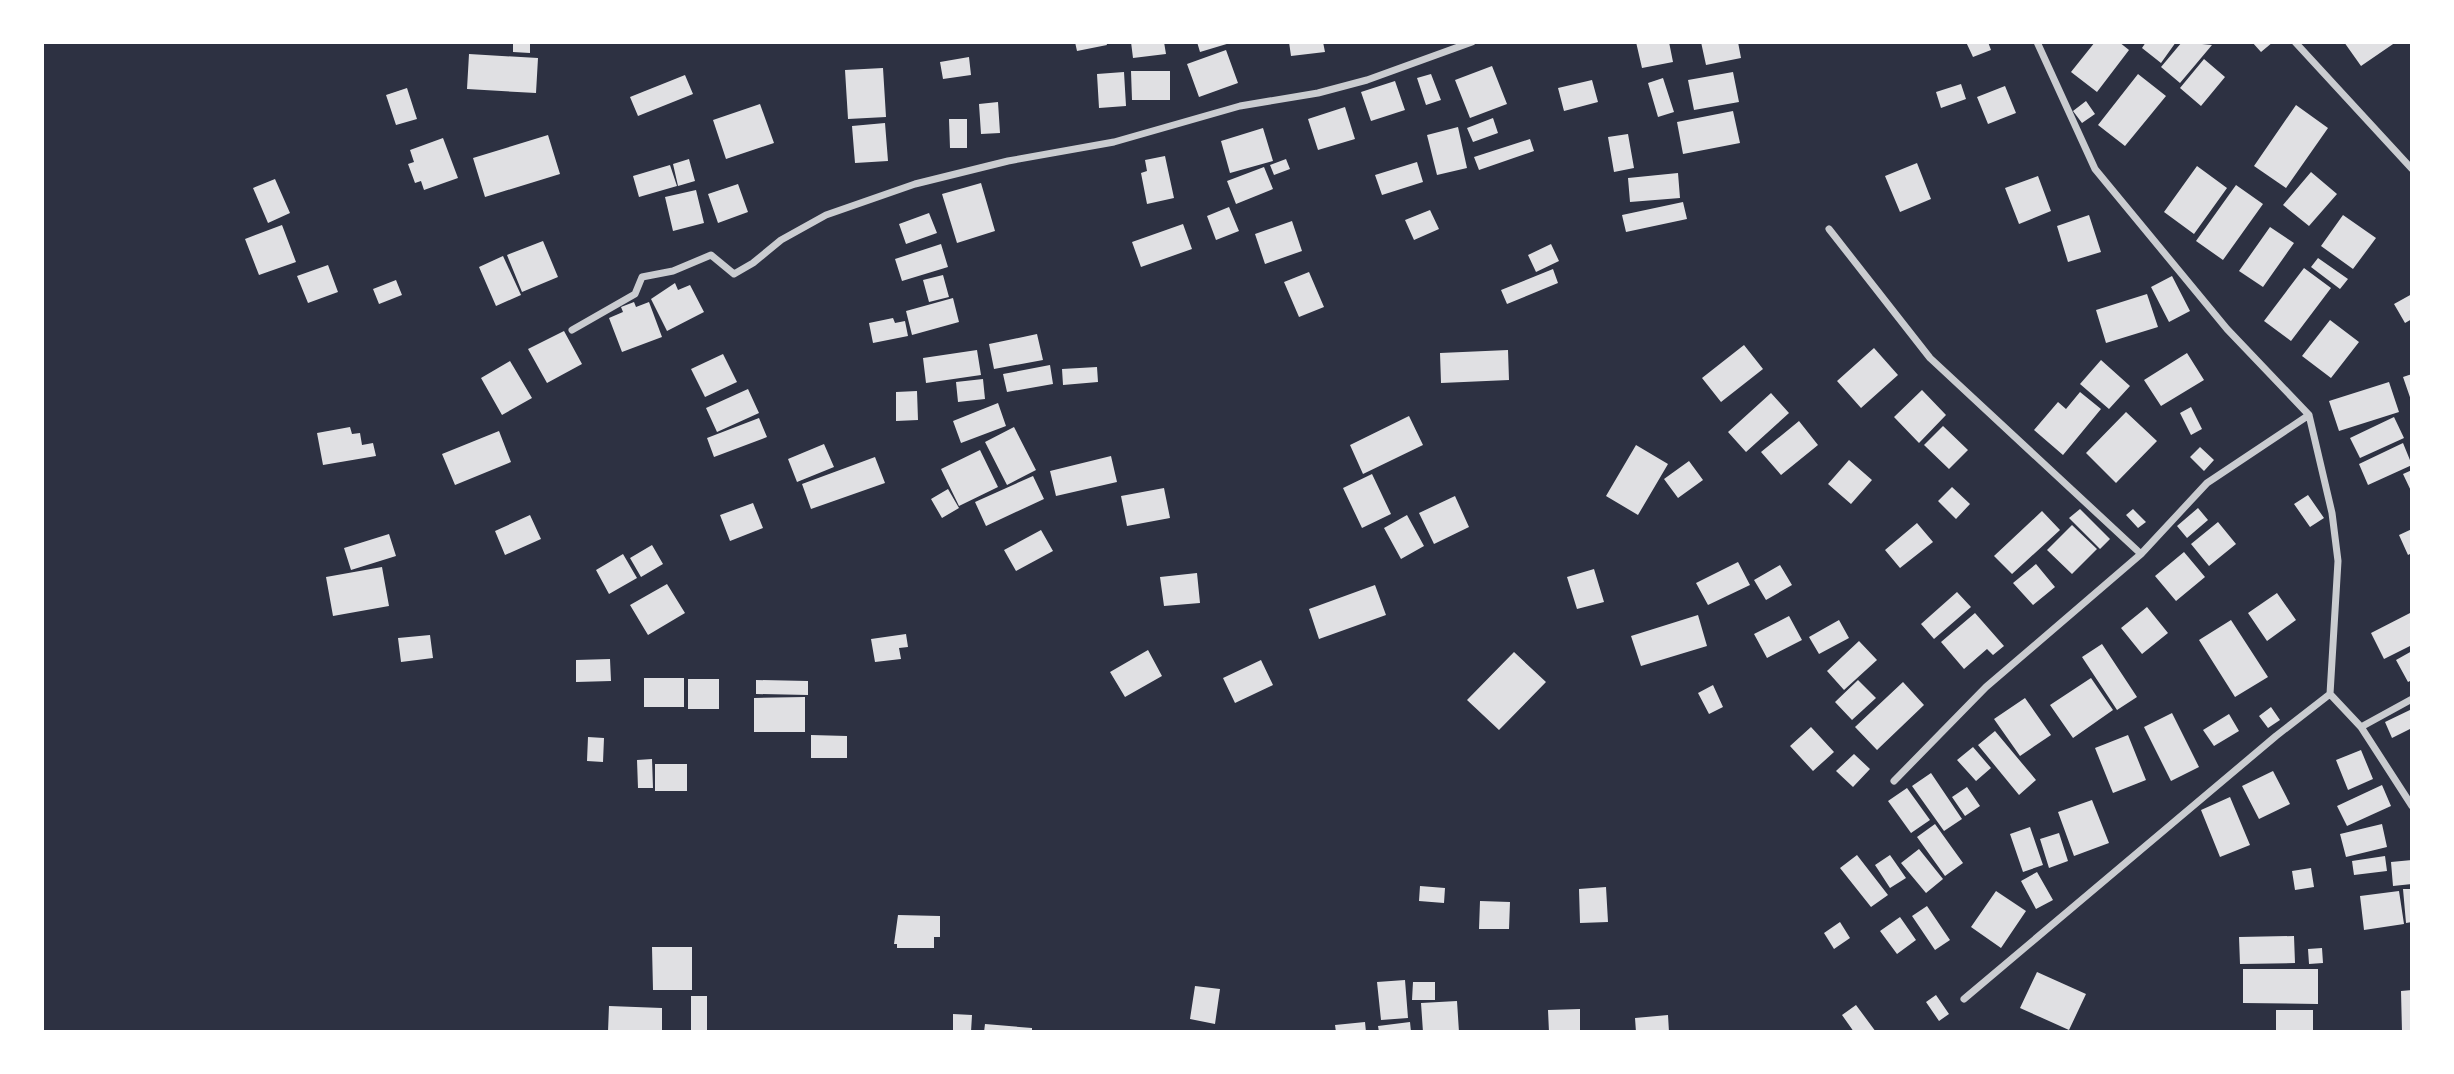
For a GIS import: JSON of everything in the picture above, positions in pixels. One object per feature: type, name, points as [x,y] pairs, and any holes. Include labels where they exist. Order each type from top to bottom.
[{"type":"street","points":[[572,330],[635,294],[642,277],[673,271],[711,255],[734,274],[803,226],[902,188],[968,170],[1114,142],[1228,108],[1318,93],[1367,80],[1472,42]]},
{"type":"street","points":[[2037,42],[2095,169],[2227,329],[2309,415],[2332,513],[2339,561],[2330,694],[2361,727],[2412,806]]},
{"type":"street","points":[[2295,42],[2412,169]]},
{"type":"street","points":[[1829,229],[1930,358],[2141,554]]},
{"type":"street","points":[[1894,781],[1986,687],[2141,554],[2207,483],[2309,415]]},
{"type":"street","points":[[1964,999],[2276,736],[2330,694]]},
{"type":"street","points":[[2361,727],[2412,699]]},
{"type":"building","points":[[513,42],[530,42],[530,53],[513,52]]},
{"type":"building","points":[[1075,42],[1106,42],[1107,45],[1077,51]]},
{"type":"building","points":[[1131,42],[1164,42],[1166,54],[1133,58]]},
{"type":"building","points":[[1197,42],[1230,42],[1230,43],[1200,52]]},
{"type":"building","points":[[1289,42],[1323,42],[1325,52],[1291,56]]},
{"type":"building","points":[[1636,42],[1669,42],[1673,62],[1642,68]]},
{"type":"building","points":[[1701,42],[1738,42],[1741,58],[1706,65]]},
{"type":"building","points":[[1966,42],[1988,42],[1991,50],[1973,57]]},
{"type":"building","points":[[2095,42],[2119,42],[2129,50],[2097,92],[2071,72]]},
{"type":"building","points":[[2146,42],[2176,42],[2161,63],[2142,48]]},
{"type":"building","points":[[2182,42],[2212,45],[2180,83],[2161,67]]},
{"type":"building","points":[[2252,42],[2273,42],[2261,52]]},
{"type":"building","points":[[2344,42],[2396,42],[2361,66]]},
{"type":"building","points":[[1226,50],[1238,83],[1199,97],[1187,64]]},
{"type":"building","points":[[469,54],[538,58],[536,93],[467,89]]},
{"type":"building","points":[[969,57],[971,75],[943,79],[940,62]]},
{"type":"building","points":[[2204,59],[2225,77],[2201,106],[2180,88]]},
{"type":"building","points":[[1492,66],[1507,104],[1470,118],[1455,80]]},
{"type":"building","points":[[883,68],[886,117],[848,119],[845,70]]},
{"type":"building","points":[[1131,71],[1170,71],[1170,100],[1132,100]]},
{"type":"building","points":[[1124,72],[1126,106],[1099,108],[1097,74]]},
{"type":"building","points":[[1733,72],[1739,102],[1694,110],[1688,80]]},
{"type":"building","points":[[1431,74],[1441,100],[1426,105],[1417,78]]},
{"type":"building","points":[[2138,74],[2166,96],[2125,146],[2098,125]]},
{"type":"building","points":[[685,75],[693,94],[638,116],[630,97]]},
{"type":"building","points":[[1663,78],[1674,112],[1658,117],[1648,83]]},
{"type":"building","points":[[1592,80],[1598,102],[1564,111],[1558,88]]},
{"type":"building","points":[[1395,81],[1405,110],[1371,121],[1361,92]]},
{"type":"building","points":[[1961,84],[1966,99],[1941,108],[1936,92]]},
{"type":"building","points":[[2005,86],[2016,113],[1988,124],[1977,97]]},
{"type":"building","points":[[407,88],[417,119],[396,125],[386,95]]},
{"type":"building","points":[[2086,101],[2095,114],[2082,123],[2073,111]]},
{"type":"building","points":[[998,102],[1000,133],[981,134],[979,104]]},
{"type":"building","points":[[760,104],[774,143],[726,159],[713,120]]},
{"type":"building","points":[[2296,105],[2328,128],[2286,188],[2254,166]]},
{"type":"building","points":[[1345,107],[1355,139],[1318,150],[1308,119]]},
{"type":"building","points":[[1733,111],[1740,143],[1683,154],[1677,122]]},
{"type":"building","points":[[1493,118],[1498,133],[1473,142],[1467,128]]},
{"type":"building","points":[[949,119],[967,119],[967,148],[950,148]]},
{"type":"building","points":[[885,123],[888,161],[855,163],[852,126]]},
{"type":"building","points":[[1458,127],[1467,168],[1437,175],[1427,135]]},
{"type":"building","points":[[1263,128],[1273,161],[1230,173],[1221,141]]},
{"type":"building","points":[[1628,134],[1634,168],[1614,172],[1608,137]]},
{"type":"building","points":[[548,135],[560,174],[485,197],[473,158]]},
{"type":"building","points":[[443,138],[458,178],[424,190],[421,181],[415,183],[408,164],[414,162],[410,150]]},
{"type":"building","points":[[1530,139],[1534,151],[1479,170],[1474,157]]},
{"type":"building","points":[[1165,156],[1174,198],[1147,204],[1141,173],[1147,171],[1145,160]]},
{"type":"building","points":[[689,159],[695,181],[678,186],[673,164]]},
{"type":"building","points":[[1286,159],[1290,169],[1274,175],[1270,165]]},
{"type":"building","points":[[1417,162],[1423,182],[1382,195],[1375,175]]},
{"type":"building","points":[[1917,163],[1931,199],[1900,212],[1885,176]]},
{"type":"building","points":[[670,165],[677,186],[639,197],[633,176]]},
{"type":"building","points":[[2197,166],[2227,188],[2194,234],[2164,212]]},
{"type":"building","points":[[1264,167],[1273,189],[1236,204],[1227,181]]},
{"type":"building","points":[[2311,172],[2337,194],[2309,226],[2283,205]]},
{"type":"building","points":[[1678,173],[1680,198],[1630,202],[1628,178]]},
{"type":"building","points":[[2038,176],[2051,211],[2019,224],[2005,188]]},
{"type":"building","points":[[275,179],[290,213],[268,223],[253,188]]},
{"type":"building","points":[[981,183],[995,231],[957,243],[942,194]]},
{"type":"building","points":[[738,184],[748,212],[718,223],[708,194]]},
{"type":"building","points":[[2236,185],[2263,204],[2223,260],[2196,241]]},
{"type":"building","points":[[696,190],[704,223],[673,231],[665,197]]},
{"type":"building","points":[[1683,202],[1687,219],[1626,232],[1622,215]]},
{"type":"building","points":[[1229,207],[1239,231],[1216,240],[1207,216]]},
{"type":"building","points":[[1430,210],[1439,229],[1414,240],[1405,220]]},
{"type":"building","points":[[929,213],[937,233],[906,244],[899,224]]},
{"type":"building","points":[[2089,215],[2101,252],[2068,262],[2057,226]]},
{"type":"building","points":[[2343,215],[2376,238],[2353,269],[2321,246]]},
{"type":"building","points":[[1292,221],[1302,251],[1265,264],[1255,234]]},
{"type":"building","points":[[1183,224],[1192,249],[1141,267],[1132,242]]},
{"type":"building","points":[[282,225],[296,262],[259,275],[245,239]]},
{"type":"building","points":[[2270,227],[2294,243],[2263,287],[2239,271]]},
{"type":"building","points":[[543,241],[558,277],[522,292],[507,255]]},
{"type":"building","points":[[941,244],[948,267],[902,281],[895,259]]},
{"type":"building","points":[[1551,244],[1559,261],[1536,272],[1528,255]]},
{"type":"building","points":[[503,256],[521,295],[496,306],[479,267]]},
{"type":"building","points":[[2318,258],[2348,279],[2340,289],[2311,267]]},
{"type":"building","points":[[328,265],[338,292],[308,303],[297,276]]},
{"type":"building","points":[[2304,268],[2331,288],[2291,341],[2264,321]]},
{"type":"building","points":[[1553,269],[1558,283],[1507,304],[1501,290]]},
{"type":"building","points":[[1309,272],[1324,307],[1299,317],[1284,282]]},
{"type":"building","points":[[943,275],[949,297],[929,302],[923,280]]},
{"type":"building","points":[[2172,276],[2190,311],[2169,322],[2151,287]]},
{"type":"building","points":[[396,280],[402,295],[379,304],[373,289]]},
{"type":"building","points":[[675,283],[678,290],[690,285],[704,312],[667,331],[651,299]]},
{"type":"building","points":[[2147,294],[2158,327],[2106,343],[2096,310]]},
{"type":"building","points":[[2412,294],[2412,319],[2405,323],[2394,304]]},
{"type":"building","points":[[953,298],[959,322],[912,335],[906,311]]},
{"type":"building","points":[[634,302],[636,307],[649,302],[662,337],[622,352],[609,318],[623,312],[621,307]]},
{"type":"building","points":[[893,318],[895,323],[905,321],[908,336],[873,343],[869,323]]},
{"type":"building","points":[[2330,320],[2359,342],[2331,378],[2302,356]]},
{"type":"building","points":[[564,331],[582,364],[547,383],[528,349]]},
{"type":"building","points":[[1037,334],[1043,360],[994,369],[989,344]]},
{"type":"building","points":[[1744,345],[1763,369],[1721,402],[1702,378]]},
{"type":"building","points":[[1874,348],[1898,375],[1861,408],[1837,381]]},
{"type":"building","points":[[977,350],[981,375],[926,383],[923,358]]},
{"type":"building","points":[[1508,350],[1509,380],[1441,383],[1440,353]]},
{"type":"building","points":[[2187,353],[2204,380],[2161,406],[2144,380]]},
{"type":"building","points":[[723,354],[737,382],[705,397],[691,369]]},
{"type":"building","points":[[2101,360],[2130,386],[2109,409],[2080,384]]},
{"type":"building","points":[[510,361],[532,398],[502,415],[481,378]]},
{"type":"building","points":[[1050,365],[1053,384],[1007,392],[1003,374]]},
{"type":"building","points":[[1097,367],[1098,382],[1063,385],[1062,369]]},
{"type":"building","points":[[2412,374],[2412,403],[2403,377]]},
{"type":"building","points":[[983,379],[985,399],[958,402],[956,382]]},
{"type":"building","points":[[2389,382],[2399,412],[2339,431],[2329,401]]},
{"type":"building","points":[[748,389],[759,413],[717,432],[706,408]]},
{"type":"building","points":[[1922,390],[1946,415],[1919,443],[1894,417]]},
{"type":"building","points":[[917,391],[918,420],[896,421],[896,392]]},
{"type":"building","points":[[2080,392],[2101,409],[2063,455],[2034,430],[2058,402],[2066,409]]},
{"type":"building","points":[[1771,393],[1789,413],[1746,452],[1728,432]]},
{"type":"building","points":[[998,403],[1006,426],[961,443],[953,421]]},
{"type":"building","points":[[2191,407],[2202,429],[2191,435],[2180,413]]},
{"type":"building","points":[[2126,412],[2157,441],[2116,483],[2086,453]]},
{"type":"building","points":[[1409,416],[1423,445],[1363,474],[1350,445]]},
{"type":"building","points":[[2394,417],[2404,438],[2360,458],[2350,438]]},
{"type":"building","points":[[759,418],[767,437],[714,457],[707,438]]},
{"type":"building","points":[[1799,421],[1818,445],[1781,475],[1761,452]]},
{"type":"building","points":[[1943,426],[1968,450],[1949,469],[1924,445]]},
{"type":"building","points":[[350,427],[352,434],[360,433],[362,445],[373,443],[376,456],[323,465],[317,433]]},
{"type":"building","points":[[1014,427],[1036,470],[1007,485],[985,442]]},
{"type":"building","points":[[499,431],[511,462],[455,485],[442,454]]},
{"type":"building","points":[[2403,443],[2412,465],[2368,485],[2359,464]]},
{"type":"building","points":[[824,444],[834,467],[797,482],[788,459]]},
{"type":"building","points":[[1636,445],[1668,464],[1638,515],[1606,496]]},
{"type":"building","points":[[2200,447],[2214,460],[2204,471],[2190,457]]},
{"type":"building","points":[[980,450],[998,487],[959,506],[941,469]]},
{"type":"building","points":[[1111,456],[1117,482],[1056,496],[1050,471]]},
{"type":"building","points":[[875,457],[885,483],[811,509],[802,484]]},
{"type":"building","points":[[1849,460],[1872,480],[1851,504],[1828,484]]},
{"type":"building","points":[[1689,461],[1703,480],[1678,498],[1664,479]]},
{"type":"building","points":[[2412,470],[2412,493],[2403,474]]},
{"type":"building","points":[[1372,474],[1391,514],[1362,528],[1343,488]]},
{"type":"building","points":[[1033,476],[1044,499],[986,526],[975,502]]},
{"type":"building","points":[[1952,487],[1970,504],[1956,519],[1938,501]]},
{"type":"building","points":[[1164,488],[1170,518],[1127,526],[1121,496]]},
{"type":"building","points":[[948,489],[959,508],[942,518],[931,499]]},
{"type":"building","points":[[2308,495],[2324,518],[2310,527],[2294,504]]},
{"type":"building","points":[[1455,496],[1469,527],[1434,544],[1419,513]]},
{"type":"building","points":[[753,503],[763,528],[730,541],[720,515]]},
{"type":"building","points":[[2198,508],[2208,520],[2187,538],[2177,526]]},
{"type":"building","points":[[2080,509],[2110,539],[2100,549],[2069,518]]},
{"type":"building","points":[[2133,509],[2146,522],[2138,528],[2126,515]]},
{"type":"building","points":[[2042,511],[2060,530],[2012,574],[1994,556]]},
{"type":"building","points":[[530,515],[541,539],[505,555],[495,531]]},
{"type":"building","points":[[1407,515],[1424,546],[1401,559],[1384,528]]},
{"type":"building","points":[[2218,522],[2236,544],[2209,566],[2191,544]]},
{"type":"building","points":[[1917,523],[1933,542],[1900,568],[1885,550]]},
{"type":"building","points":[[2072,525],[2097,549],[2072,574],[2047,550]]},
{"type":"building","points":[[2412,529],[2412,553],[2408,555],[2399,535]]},
{"type":"building","points":[[1041,530],[1053,551],[1016,571],[1004,550]]},
{"type":"building","points":[[389,534],[396,556],[351,570],[344,548]]},
{"type":"building","points":[[652,545],[663,564],[641,577],[630,558]]},
{"type":"building","points":[[2184,552],[2205,577],[2176,601],[2155,576]]},
{"type":"building","points":[[623,554],[637,578],[609,594],[596,570]]},
{"type":"building","points":[[1738,562],[1750,585],[1708,605],[1696,583]]},
{"type":"building","points":[[2036,564],[2055,587],[2033,605],[2013,583]]},
{"type":"building","points":[[1780,565],[1792,585],[1766,600],[1754,580]]},
{"type":"building","points":[[382,567],[389,606],[333,616],[326,577]]},
{"type":"building","points":[[1594,569],[1604,602],[1577,609],[1567,577]]},
{"type":"building","points":[[1197,573],[1200,603],[1164,606],[1160,577]]},
{"type":"building","points":[[667,584],[685,613],[648,635],[630,605]]},
{"type":"building","points":[[1375,585],[1386,615],[1319,639],[1309,609]]},
{"type":"building","points":[[1957,592],[1971,607],[1934,639],[1921,624]]},
{"type":"building","points":[[2277,593],[2296,620],[2267,641],[2248,613]]},
{"type":"building","points":[[2147,607],[2168,633],[2142,654],[2121,628]]},
{"type":"building","points":[[2412,612],[2412,645],[2384,659],[2371,633]]},
{"type":"building","points":[[1975,613],[2004,646],[1993,655],[1987,649],[1964,669],[1941,642]]},
{"type":"building","points":[[1698,615],[1707,646],[1641,666],[1631,636]]},
{"type":"building","points":[[1789,616],[1802,640],[1767,658],[1754,634]]},
{"type":"building","points":[[1839,620],[1849,638],[1819,654],[1809,637]]},
{"type":"building","points":[[2231,620],[2268,677],[2235,697],[2199,640]]},
{"type":"building","points":[[906,634],[908,647],[899,648],[901,659],[875,662],[871,639]]},
{"type":"building","points":[[430,635],[433,658],[401,662],[398,638]]},
{"type":"building","points":[[1859,641],[1877,660],[1844,690],[1827,671]]},
{"type":"building","points":[[2102,644],[2137,697],[2117,710],[2082,657]]},
{"type":"building","points":[[1148,650],[1162,676],[1125,697],[1110,672]]},
{"type":"building","points":[[2412,651],[2412,680],[2408,682],[2396,660]]},
{"type":"building","points":[[1514,652],[1546,682],[1499,730],[1467,700]]},
{"type":"building","points":[[610,659],[611,681],[576,682],[576,660]]},
{"type":"building","points":[[1261,660],[1273,685],[1235,703],[1223,678]]},
{"type":"building","points":[[644,678],[684,678],[684,707],[644,707]]},
{"type":"building","points":[[2091,678],[2113,710],[2073,738],[2050,705]]},
{"type":"building","points":[[688,679],[719,679],[719,709],[688,709]]},
{"type":"building","points":[[756,680],[808,681],[808,695],[756,694]]},
{"type":"building","points":[[1858,680],[1876,698],[1852,720],[1835,702]]},
{"type":"building","points":[[1903,682],[1924,705],[1877,750],[1855,727]]},
{"type":"building","points":[[1713,685],[1723,707],[1709,714],[1698,693]]},
{"type":"building","points":[[805,697],[805,732],[754,732],[754,698]]},
{"type":"building","points":[[2025,698],[2051,735],[2020,756],[1994,719]]},
{"type":"building","points":[[2271,707],[2280,720],[2268,728],[2259,716]]},
{"type":"building","points":[[2412,709],[2412,728],[2392,738],[2385,722]]},
{"type":"building","points":[[2172,713],[2199,767],[2171,781],[2144,727]]},
{"type":"building","points":[[2229,714],[2239,731],[2214,746],[2203,730]]},
{"type":"building","points":[[1811,727],[1834,752],[1813,771],[1790,746]]},
{"type":"building","points":[[1995,731],[2036,780],[2019,795],[1978,745]]},
{"type":"building","points":[[811,735],[847,736],[847,758],[811,758]]},
{"type":"building","points":[[2128,735],[2146,780],[2113,793],[2095,748]]},
{"type":"building","points":[[588,737],[604,738],[603,762],[587,761]]},
{"type":"building","points":[[1973,747],[1991,768],[1976,781],[1957,760]]},
{"type":"building","points":[[2361,750],[2373,779],[2348,790],[2336,760]]},
{"type":"building","points":[[1854,754],[1870,769],[1853,787],[1836,771]]},
{"type":"building","points":[[652,759],[653,788],[638,788],[637,760]]},
{"type":"building","points":[[655,764],[687,764],[687,791],[655,791]]},
{"type":"building","points":[[2273,771],[2290,804],[2259,819],[2242,786]]},
{"type":"building","points":[[1931,773],[1962,819],[1944,831],[1912,786]]},
{"type":"building","points":[[2382,785],[2391,806],[2347,826],[2337,806]]},
{"type":"building","points":[[1967,787],[1980,806],[1965,816],[1952,797]]},
{"type":"building","points":[[1907,788],[1930,820],[1911,833],[1888,801]]},
{"type":"building","points":[[2230,797],[2250,845],[2220,857],[2201,810]]},
{"type":"building","points":[[2092,800],[2109,843],[2074,856],[2058,812]]},
{"type":"building","points":[[1935,824],[1963,863],[1945,876],[1917,837]]},
{"type":"building","points":[[2382,824],[2387,847],[2346,857],[2340,834]]},
{"type":"building","points":[[2030,827],[2043,865],[2023,872],[2010,834]]},
{"type":"building","points":[[2059,833],[2068,861],[2049,868],[2040,839]]},
{"type":"building","points":[[1919,849],[1943,879],[1926,893],[1901,863]]},
{"type":"building","points":[[1857,855],[1888,895],[1871,907],[1840,868]]},
{"type":"building","points":[[1890,855],[1906,878],[1890,888],[1875,865]]},
{"type":"building","points":[[2385,856],[2387,871],[2354,875],[2352,861]]},
{"type":"building","points":[[2412,860],[2412,884],[2393,886],[2391,862]]},
{"type":"building","points":[[2311,868],[2314,887],[2295,890],[2292,871]]},
{"type":"building","points":[[2037,872],[2053,900],[2036,909],[2021,881]]},
{"type":"building","points":[[1420,886],[1445,888],[1444,903],[1419,901]]},
{"type":"building","points":[[1606,887],[1608,922],[1580,923],[1579,889]]},
{"type":"building","points":[[2403,889],[2412,889],[2412,922],[2406,923]]},
{"type":"building","points":[[1996,891],[2026,911],[2001,948],[1971,927]]},
{"type":"building","points":[[2399,891],[2404,924],[2364,930],[2360,896]]},
{"type":"building","points":[[1480,901],[1510,902],[1509,929],[1479,929]]},
{"type":"building","points":[[1927,906],[1950,940],[1935,950],[1912,916]]},
{"type":"building","points":[[898,915],[940,916],[940,937],[934,937],[934,948],[897,948],[897,944],[894,944]]},
{"type":"building","points":[[1900,917],[1916,940],[1897,954],[1880,931]]},
{"type":"building","points":[[1840,922],[1850,938],[1834,949],[1824,933]]},
{"type":"building","points":[[2294,936],[2295,963],[2240,964],[2239,937]]},
{"type":"building","points":[[652,947],[692,947],[692,990],[653,990]]},
{"type":"building","points":[[2322,948],[2323,963],[2309,964],[2308,949]]},
{"type":"building","points":[[2243,969],[2318,969],[2318,1004],[2243,1003]]},
{"type":"building","points":[[2037,972],[2086,994],[2069,1030],[2020,1008]]},
{"type":"building","points":[[1405,980],[1408,1018],[1381,1020],[1377,982]]},
{"type":"building","points":[[1413,982],[1435,982],[1435,1000],[1412,1000]]},
{"type":"building","points":[[1195,986],[1220,989],[1215,1024],[1190,1019]]},
{"type":"building","points":[[2412,990],[2412,1032],[2402,1032],[2401,991]]},
{"type":"building","points":[[1936,995],[1949,1014],[1939,1021],[1926,1002]]},
{"type":"building","points":[[691,996],[707,996],[707,1032],[691,1032]]},
{"type":"building","points":[[1457,1001],[1459,1032],[1423,1032],[1421,1003]]},
{"type":"building","points":[[1856,1005],[1876,1032],[1854,1032],[1842,1015]]},
{"type":"building","points":[[609,1006],[662,1008],[662,1032],[608,1032]]},
{"type":"building","points":[[1580,1009],[1580,1032],[1549,1032],[1548,1010]]},
{"type":"building","points":[[2276,1010],[2313,1010],[2313,1032],[2276,1032]]},
{"type":"building","points":[[953,1014],[972,1015],[971,1032],[953,1032]]},
{"type":"building","points":[[1668,1015],[1669,1032],[1636,1032],[1635,1018]]},
{"type":"building","points":[[1365,1022],[1366,1032],[1336,1032],[1335,1025]]},
{"type":"building","points":[[1410,1022],[1411,1032],[1379,1032],[1378,1026]]},
{"type":"building","points":[[985,1024],[1032,1028],[1032,1032],[984,1032]]}]
